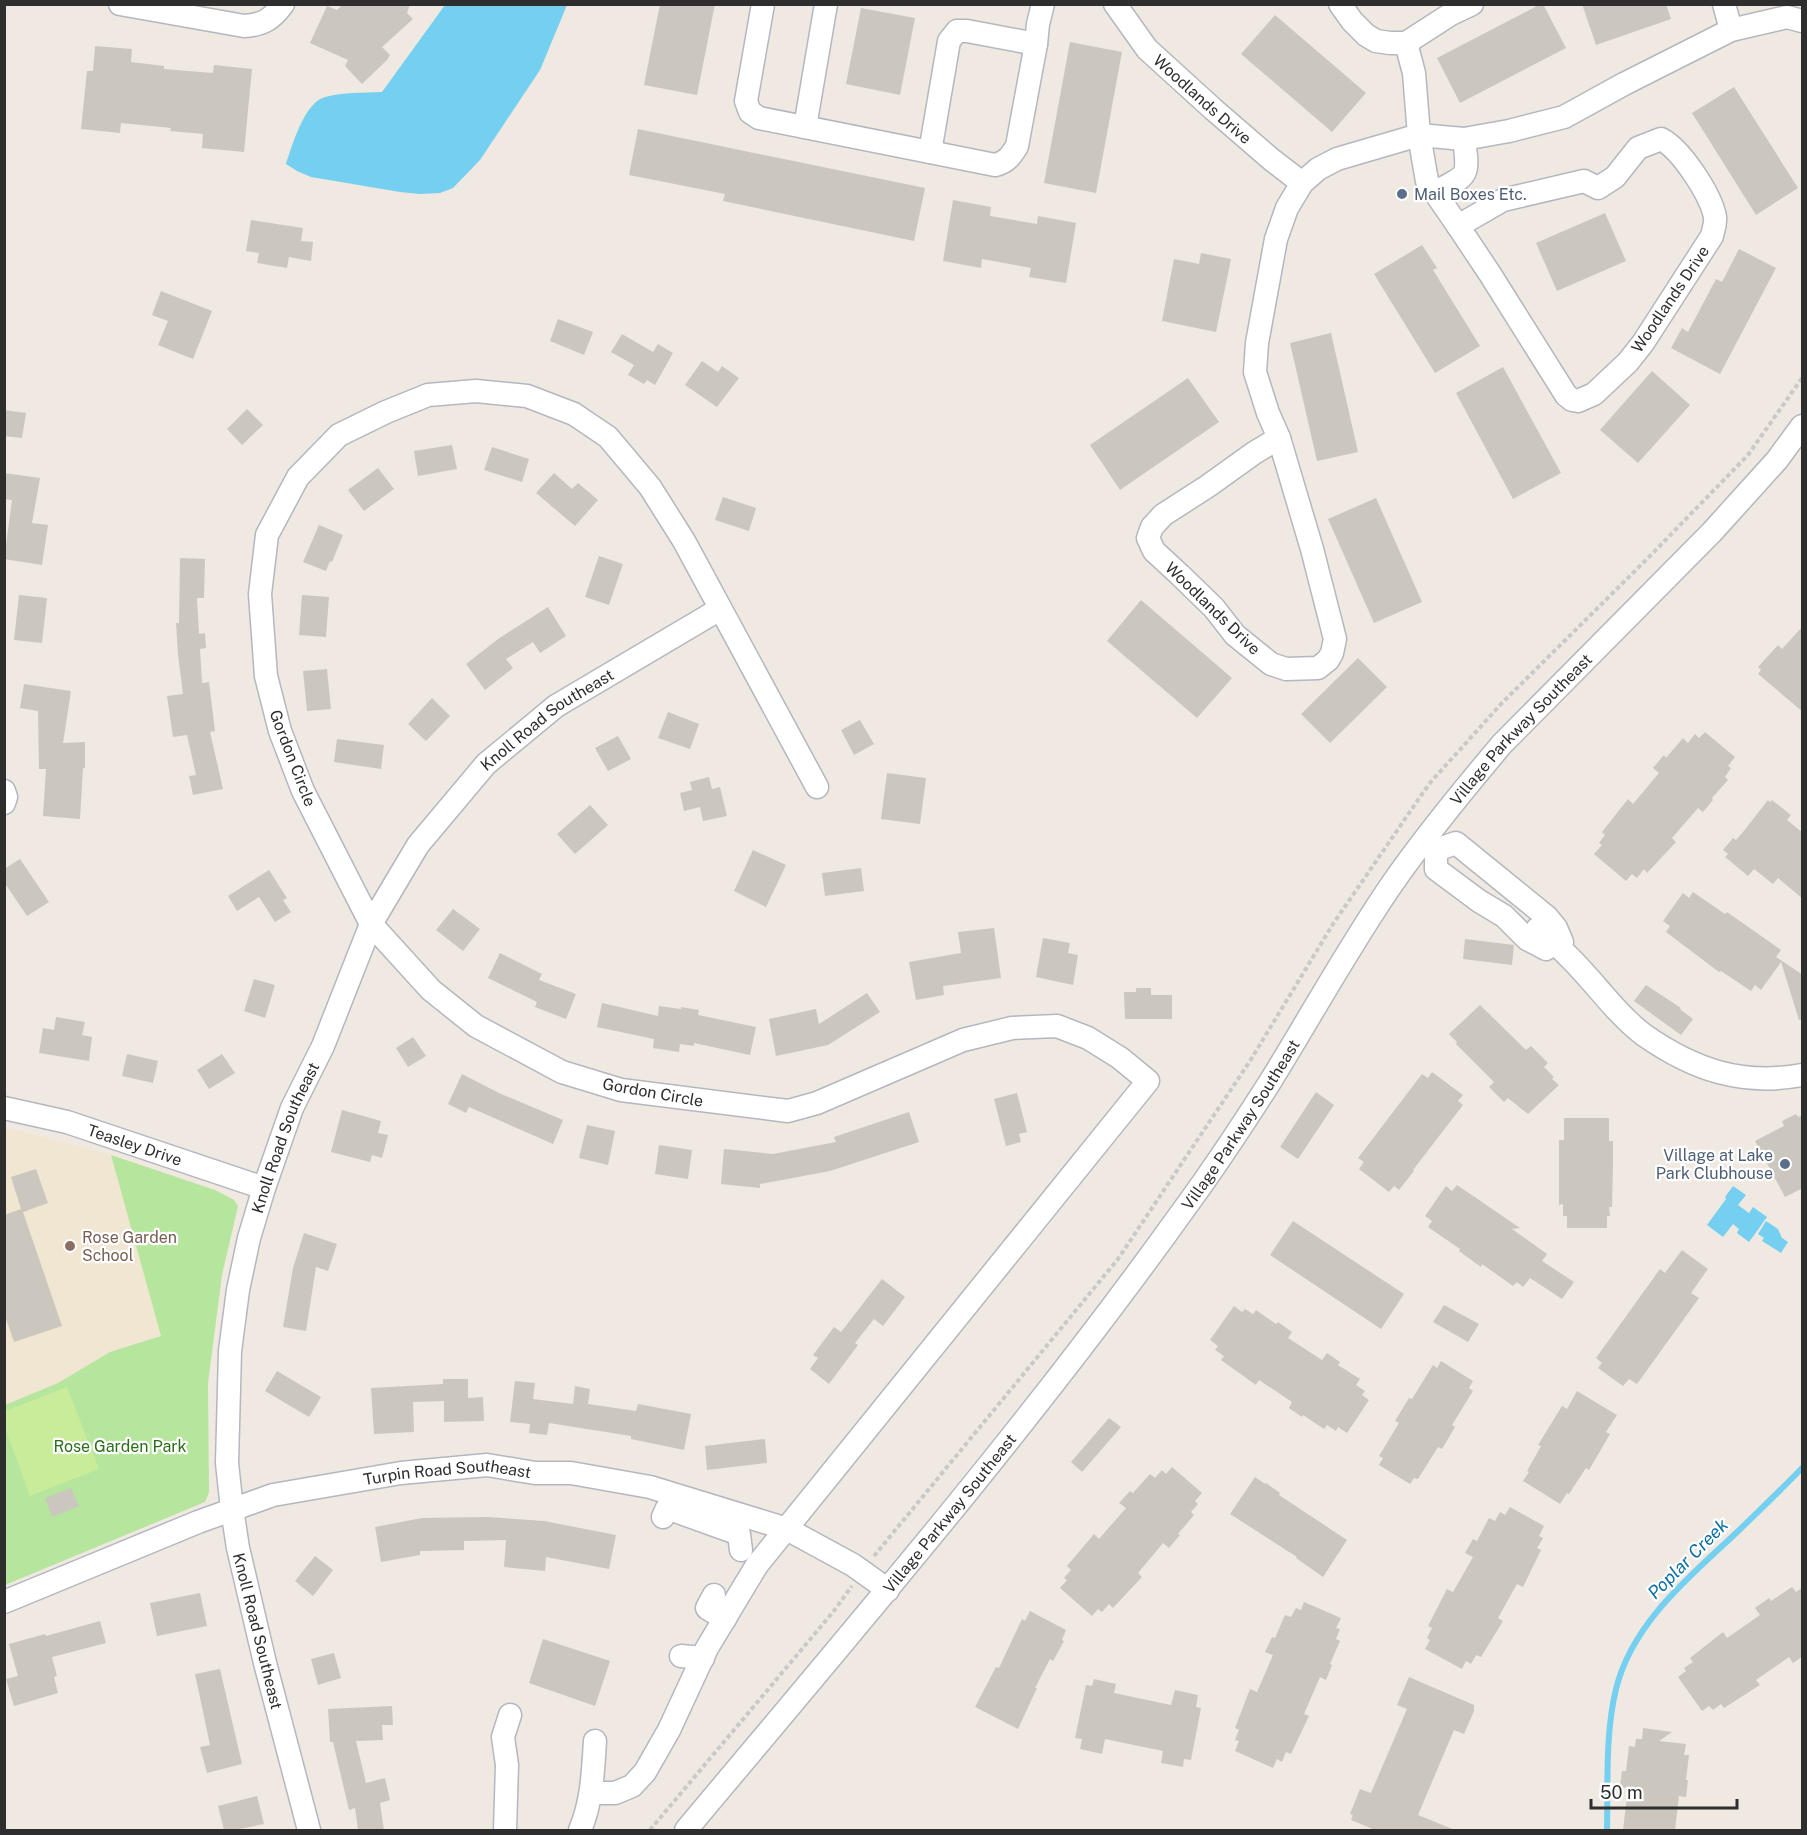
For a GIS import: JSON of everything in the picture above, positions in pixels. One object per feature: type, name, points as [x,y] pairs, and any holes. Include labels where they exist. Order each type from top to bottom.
[{"type":"street","points":[[120,4],[244,26],[256,26],[265,22],[275,15],[283,4]]},
{"type":"street","points":[[763,4],[746,101],[750,112],[759,118],[995,165],[1011,157],[1017,146],[1043,4]]},
{"type":"street","points":[[805,127],[826,4]]},
{"type":"street","name":"Woodlands Drive","points":[[1115,4],[1147,49],[1213,109],[1302,183]]},
{"type":"street","points":[[1340,4],[1352,21],[1376,41],[1406,43],[1451,14],[1472,4]]},
{"type":"street","points":[[1724,4],[1731,30]]},
{"type":"street","name":"Woodlands Drive","points":[[1279,438],[1163,515],[1152,527],[1148,538],[1154,551],[1214,608],[1236,635],[1271,664],[1286,669],[1318,668],[1328,660],[1335,639],[1312,549],[1279,438],[1255,372],[1257,344],[1276,239],[1287,208],[1302,183],[1317,169],[1337,159],[1419,135],[1464,138],[1509,131],[1564,117],[1731,30],[1787,17],[1803,21]]},
{"type":"street","points":[[930,152],[948,47],[953,35],[957,31],[967,31],[1036,44]]},
{"type":"street","name":"Woodlands Drive","points":[[1406,43],[1414,73],[1419,135],[1427,181],[1490,274],[1566,395],[1572,400],[1578,401],[1594,394],[1628,362],[1643,343],[1706,247],[1712,236],[1715,216],[1701,184],[1685,161],[1667,142],[1661,139],[1638,148],[1615,177],[1598,188],[1584,182],[1503,200],[1458,226]]},
{"type":"street","points":[[1435,192],[1462,178],[1465,173],[1467,162],[1464,138]]},
{"type":"street","name":"Gordon Circle","points":[[787,1529],[1148,1081],[1120,1058],[1088,1038],[1057,1026],[1012,1028],[963,1041],[817,1103],[788,1110],[621,1090],[562,1072],[476,1026],[431,990],[371,924],[303,791],[280,731],[266,676],[260,594],[267,535],[298,477],[339,435],[428,395],[476,391],[527,396],[574,414],[608,437],[650,487],[684,541],[817,787]]},
{"type":"street","name":"Village Parkway Southeast","points":[[686,1830],[888,1590],[1030,1413],[1183,1212],[1269,1083],[1362,930],[1394,882],[1430,845],[1472,779],[1502,744],[1712,532],[1778,460],[1803,426]]},
{"type":"street","name":"Knoll Road Southeast","points":[[309,1830],[265,1663],[238,1548],[227,1463],[230,1351],[238,1290],[249,1239],[264,1188],[292,1108],[323,1046],[371,924],[418,845],[486,764],[556,706],[720,609]]},
{"type":"street","points":[[4,791],[6,797],[4,802]]},
{"type":"street","points":[[1537,928],[1456,843],[1430,845],[1436,869],[1479,901],[1504,916],[1537,928],[1556,928],[1568,955],[1626,1018],[1644,1034],[1689,1062],[1731,1077],[1760,1079],[1803,1075]]},
{"type":"street","name":"Teasley Drive","points":[[5,1109],[67,1122],[264,1188]]},
{"type":"street","name":"Turpin Road Southeast","points":[[4,1602],[232,1509],[273,1495],[401,1473],[487,1465],[535,1473],[571,1473],[650,1487],[787,1529],[853,1565],[888,1590]]},
{"type":"street","points":[[663,1517],[667,1508],[739,1534],[741,1550]]},
{"type":"street","points":[[591,1792],[615,1793],[632,1786],[645,1772],[669,1730],[692,1657],[715,1607],[737,1579],[757,1565],[787,1529]]},
{"type":"street","points":[[504,1824],[507,1765],[503,1737],[510,1715]]},
{"type":"street","points":[[580,1830],[591,1792],[595,1741]]},
{"type":"path","points":[[650,1830],[833,1612],[889,1537],[1118,1259],[1250,1060],[1333,924],[1429,784],[1501,704],[1652,554],[1748,454],[1803,378]]},
{"type":"shaded area","name":"Rose Garden School","points":[[5,1130],[16,1130],[111,1155],[161,1336],[110,1352],[58,1383],[5,1405]]},
{"type":"green space","name":"Rose Garden Park","points":[[111,1155],[215,1190],[234,1200],[238,1206],[222,1275],[208,1383],[209,1492],[205,1502],[5,1585],[5,1405],[58,1383],[110,1352],[161,1336]]},
{"type":"green space","points":[[67,1387],[99,1469],[30,1496],[5,1428],[5,1411]]},
{"type":"water","points":[[445,5],[567,5],[540,70],[480,160],[453,188],[440,193],[400,192],[311,177],[286,164],[300,126],[311,107],[332,95],[382,92]]},
{"type":"water","points":[[1733,1186],[1746,1195],[1738,1205],[1749,1213],[1753,1207],[1767,1217],[1749,1242],[1737,1233],[1739,1229],[1733,1224],[1723,1237],[1707,1225]]},
{"type":"water","points":[[1766,1221],[1778,1229],[1782,1238],[1788,1242],[1781,1253],[1762,1241],[1764,1238],[1758,1234]]},
{"type":"building","points":[[343,4],[410,4],[407,13],[413,19],[382,47],[390,55],[362,84],[345,66],[348,60],[310,43],[327,6],[337,10]]},
{"type":"building","points":[[660,4],[715,4],[697,95],[644,85]]},
{"type":"building","points":[[1541,4],[1566,48],[1460,103],[1437,58]]},
{"type":"building","points":[[1582,4],[1666,4],[1671,19],[1596,45]]},
{"type":"building","points":[[861,8],[915,18],[900,95],[846,84]]},
{"type":"building","points":[[1275,15],[1366,93],[1332,132],[1241,54]]},
{"type":"building","points":[[1070,42],[1122,52],[1096,193],[1044,183]]},
{"type":"building","points":[[95,46],[132,49],[131,62],[164,66],[164,69],[213,73],[214,65],[252,69],[244,152],[202,148],[203,134],[170,131],[171,128],[121,123],[120,133],[81,129],[87,71],[93,71]]},
{"type":"building","points":[[1734,87],[1798,188],[1756,215],[1692,113]]},
{"type":"building","points":[[638,129],[925,188],[914,241],[723,201],[725,194],[629,175]]},
{"type":"building","points":[[953,200],[991,207],[990,216],[1037,224],[1038,216],[1076,223],[1066,283],[1029,277],[1031,268],[982,259],[981,268],[943,261]]},
{"type":"building","points":[[1605,213],[1626,261],[1557,291],[1536,243]]},
{"type":"building","points":[[251,220],[303,228],[301,241],[313,242],[311,261],[289,257],[287,268],[257,263],[259,253],[246,251]]},
{"type":"building","points":[[1422,245],[1437,268],[1433,270],[1480,346],[1435,373],[1374,274]]},
{"type":"building","points":[[1739,249],[1776,268],[1720,374],[1671,348],[1682,328],[1688,332],[1716,279],[1722,282]]},
{"type":"building","points":[[1201,253],[1231,259],[1216,332],[1162,321],[1174,259],[1199,264]]},
{"type":"building","points":[[161,291],[212,311],[193,359],[158,345],[168,321],[152,315]]},
{"type":"building","points":[[558,319],[593,332],[584,355],[550,341]]},
{"type":"building","points":[[1331,333],[1358,452],[1317,461],[1290,343]]},
{"type":"building","points":[[622,334],[653,352],[658,344],[673,353],[655,385],[647,380],[644,384],[628,375],[634,365],[611,352]]},
{"type":"building","points":[[702,361],[718,372],[722,366],[739,378],[717,407],[685,385]]},
{"type":"building","points":[[1503,367],[1561,473],[1513,499],[1456,393]]},
{"type":"building","points":[[1652,371],[1690,405],[1638,463],[1600,430]]},
{"type":"building","points":[[1188,378],[1219,422],[1120,490],[1090,445]]},
{"type":"building","points":[[247,409],[263,425],[242,445],[227,429]]},
{"type":"building","points":[[4,410],[26,413],[22,438],[4,436]]},
{"type":"building","points":[[452,445],[457,469],[418,476],[414,451]]},
{"type":"building","points":[[492,447],[529,459],[522,482],[484,470]]},
{"type":"building","points":[[378,468],[394,489],[364,511],[348,490]]},
{"type":"building","points":[[4,473],[40,478],[32,523],[48,525],[42,565],[4,559],[12,500],[4,499]]},
{"type":"building","points":[[554,473],[572,489],[578,483],[598,500],[575,526],[536,493]]},
{"type":"building","points":[[723,497],[756,508],[749,531],[715,520]]},
{"type":"building","points":[[1376,498],[1422,602],[1374,623],[1328,519]]},
{"type":"building","points":[[319,525],[343,535],[326,571],[303,562]]},
{"type":"building","points":[[599,556],[623,564],[609,605],[585,597]]},
{"type":"building","points":[[180,558],[205,559],[204,598],[197,598],[199,634],[205,633],[206,648],[200,649],[202,683],[209,682],[215,731],[210,732],[223,789],[193,795],[189,776],[196,775],[187,735],[173,737],[167,696],[183,694],[176,623],[179,623]]},
{"type":"building","points":[[19,595],[47,598],[42,643],[14,640]]},
{"type":"building","points":[[302,595],[329,597],[326,637],[299,635]]},
{"type":"building","points":[[1141,600],[1232,678],[1197,718],[1107,641]]},
{"type":"building","points":[[548,607],[566,636],[540,653],[533,642],[506,659],[513,668],[485,690],[466,664],[498,639]]},
{"type":"building","points":[[1803,626],[1803,712],[1758,674],[1761,670],[1758,667],[1778,645],[1782,649]]},
{"type":"building","points":[[1358,658],[1387,687],[1330,743],[1301,714]]},
{"type":"building","points":[[327,669],[331,709],[307,711],[303,671]]},
{"type":"building","points":[[24,684],[71,691],[63,743],[85,742],[80,819],[43,816],[46,769],[39,769],[38,711],[20,708]]},
{"type":"building","points":[[432,698],[450,716],[426,741],[408,724]]},
{"type":"building","points":[[668,712],[699,724],[690,749],[658,738]]},
{"type":"building","points":[[860,720],[874,744],[854,755],[841,730]]},
{"type":"building","points":[[1705,732],[1735,757],[1728,766],[1731,768],[1725,777],[1728,780],[1703,812],[1698,808],[1672,838],[1676,842],[1647,873],[1644,869],[1637,878],[1632,874],[1626,881],[1594,854],[1602,845],[1599,843],[1605,835],[1602,832],[1628,799],[1633,804],[1659,773],[1653,768],[1664,755],[1666,758],[1683,738],[1688,743],[1695,734],[1699,738]]},
{"type":"building","points":[[618,736],[631,759],[608,771],[595,748]]},
{"type":"building","points":[[337,739],[384,745],[381,769],[334,762]]},
{"type":"building","points":[[887,773],[926,778],[920,824],[881,819]]},
{"type":"building","points":[[709,777],[712,789],[720,787],[727,816],[703,821],[700,807],[684,811],[680,793],[692,790],[690,782]]},
{"type":"building","points":[[1768,800],[1770,802],[1772,800],[1791,815],[1787,820],[1803,833],[1803,899],[1778,878],[1773,884],[1754,869],[1748,876],[1725,857],[1728,854],[1723,850],[1733,838],[1736,840]]},
{"type":"building","points":[[590,805],[608,825],[575,854],[557,834]]},
{"type":"building","points":[[753,850],[786,865],[766,907],[734,891]]},
{"type":"building","points":[[20,859],[49,902],[27,916],[4,882],[4,869]]},
{"type":"building","points":[[861,868],[864,891],[825,896],[822,873]]},
{"type":"building","points":[[269,870],[287,898],[283,900],[291,912],[275,922],[259,897],[237,911],[228,896]]},
{"type":"building","points":[[1693,892],[1725,914],[1727,912],[1781,950],[1776,957],[1803,975],[1803,1019],[1799,1020],[1781,962],[1761,990],[1755,985],[1751,991],[1721,971],[1719,972],[1666,932],[1670,926],[1663,921],[1683,893],[1689,898]]},
{"type":"building","points":[[453,909],[480,929],[463,951],[436,930]]},
{"type":"building","points":[[994,928],[1001,978],[943,986],[944,995],[916,1000],[909,962],[961,953],[958,932]]},
{"type":"building","points":[[1043,938],[1070,943],[1068,953],[1078,955],[1073,985],[1036,977]]},
{"type":"building","points":[[1465,939],[1514,945],[1512,965],[1463,959]]},
{"type":"building","points":[[500,953],[542,974],[539,980],[576,994],[566,1019],[535,1007],[537,1002],[488,978]]},
{"type":"building","points":[[254,979],[275,985],[265,1018],[244,1011]]},
{"type":"building","points":[[1646,985],[1681,1008],[1693,1019],[1681,1035],[1634,1001]]},
{"type":"building","points":[[1136,988],[1151,988],[1151,995],[1172,995],[1172,1019],[1125,1019],[1124,992],[1136,992]]},
{"type":"building","points":[[867,993],[880,1012],[828,1045],[776,1056],[769,1019],[816,1009],[819,1024]]},
{"type":"building","points":[[602,1003],[658,1016],[659,1006],[681,1009],[681,1007],[699,1010],[698,1015],[756,1027],[750,1055],[694,1043],[694,1046],[680,1044],[679,1052],[653,1048],[654,1039],[597,1027]]},
{"type":"building","points":[[1480,1005],[1526,1050],[1531,1046],[1548,1063],[1544,1067],[1559,1085],[1528,1114],[1508,1098],[1504,1102],[1489,1087],[1494,1082],[1449,1034]]},
{"type":"building","points":[[56,1017],[85,1022],[82,1035],[92,1037],[89,1061],[39,1053],[43,1028],[54,1030]]},
{"type":"building","points":[[413,1037],[426,1056],[408,1067],[396,1048]]},
{"type":"building","points":[[127,1054],[158,1061],[153,1083],[122,1076]]},
{"type":"building","points":[[222,1054],[235,1073],[209,1089],[197,1070]]},
{"type":"building","points":[[1432,1072],[1463,1095],[1458,1101],[1463,1105],[1399,1190],[1394,1186],[1389,1192],[1359,1169],[1364,1162],[1358,1158],[1422,1074],[1428,1078]]},
{"type":"building","points":[[462,1074],[499,1093],[563,1120],[553,1144],[469,1107],[466,1113],[448,1104]]},
{"type":"building","points":[[1316,1092],[1334,1105],[1298,1159],[1280,1147]]},
{"type":"building","points":[[1017,1093],[1027,1132],[1019,1134],[1021,1142],[1006,1146],[994,1099]]},
{"type":"building","points":[[342,1110],[381,1121],[378,1133],[388,1135],[382,1158],[372,1155],[370,1162],[331,1152]]},
{"type":"building","points":[[909,1112],[919,1142],[830,1171],[760,1184],[760,1188],[721,1184],[724,1149],[773,1154],[836,1142],[834,1137]]},
{"type":"building","name":"Village at Lake Park Clubhouse","points":[[1796,1114],[1798,1117],[1803,1115],[1803,1188],[1785,1197],[1755,1141],[1784,1126],[1782,1121]]},
{"type":"building","points":[[1564,1118],[1609,1118],[1609,1141],[1613,1141],[1613,1166],[1612,1207],[1609,1207],[1610,1216],[1607,1216],[1607,1228],[1567,1228],[1567,1216],[1563,1216],[1563,1204],[1559,1205],[1559,1140],[1564,1140]]},
{"type":"building","points":[[587,1125],[615,1131],[608,1165],[579,1158]]},
{"type":"building","points":[[659,1145],[692,1150],[688,1179],[655,1174]]},
{"type":"building","points":[[36,1169],[48,1203],[23,1212],[62,1326],[14,1342],[4,1313],[4,1215],[21,1209],[11,1177]]},
{"type":"building","points":[[1457,1185],[1520,1228],[1512,1229],[1547,1254],[1542,1261],[1574,1282],[1562,1299],[1530,1278],[1523,1287],[1517,1282],[1513,1286],[1482,1264],[1481,1267],[1428,1227],[1432,1221],[1425,1216],[1446,1186],[1452,1191]]},
{"type":"building","points":[[1293,1221],[1404,1294],[1381,1329],[1270,1255]]},
{"type":"building","points":[[304,1233],[337,1244],[328,1271],[316,1267],[306,1331],[283,1327],[293,1268]]},
{"type":"building","points":[[1682,1250],[1708,1269],[1691,1293],[1699,1298],[1637,1384],[1629,1379],[1623,1386],[1598,1368],[1602,1363],[1596,1358],[1660,1269],[1665,1273]]},
{"type":"building","points":[[882,1279],[905,1297],[883,1326],[874,1319],[855,1343],[858,1345],[829,1384],[810,1369],[818,1358],[813,1355],[834,1327],[841,1332]]},
{"type":"building","points":[[1444,1305],[1479,1324],[1468,1342],[1433,1322]]},
{"type":"building","points":[[1234,1306],[1242,1312],[1245,1309],[1253,1314],[1256,1310],[1276,1324],[1278,1322],[1292,1332],[1288,1338],[1322,1360],[1327,1353],[1340,1362],[1338,1365],[1360,1379],[1356,1385],[1365,1391],[1362,1395],[1369,1400],[1347,1433],[1338,1427],[1336,1431],[1327,1425],[1324,1429],[1303,1415],[1302,1417],[1289,1408],[1292,1402],[1259,1380],[1256,1385],[1221,1360],[1224,1356],[1215,1350],[1218,1346],[1210,1340]]},
{"type":"building","points":[[1441,1361],[1473,1381],[1469,1388],[1473,1391],[1452,1425],[1455,1427],[1442,1449],[1438,1447],[1418,1479],[1414,1478],[1410,1484],[1379,1465],[1383,1458],[1379,1456],[1399,1423],[1395,1421],[1409,1398],[1412,1399],[1433,1365],[1437,1368]]},
{"type":"building","points":[[277,1371],[321,1397],[309,1417],[265,1391]]},
{"type":"building","points":[[443,1379],[468,1379],[468,1398],[483,1397],[484,1421],[444,1422],[444,1401],[413,1402],[414,1432],[374,1434],[371,1388],[443,1384]]},
{"type":"building","points":[[515,1381],[535,1383],[533,1399],[573,1404],[575,1386],[590,1389],[588,1404],[636,1411],[638,1404],[691,1414],[684,1450],[631,1439],[631,1436],[549,1423],[547,1435],[529,1433],[530,1424],[510,1422]]},
{"type":"building","points":[[1577,1391],[1617,1415],[1606,1432],[1610,1434],[1589,1470],[1586,1468],[1560,1504],[1523,1481],[1541,1446],[1538,1445],[1562,1406],[1567,1409]]},
{"type":"building","points":[[1109,1418],[1121,1427],[1082,1472],[1071,1462]]},
{"type":"building","points":[[765,1439],[767,1463],[707,1470],[705,1446]]},
{"type":"building","points":[[1172,1467],[1202,1493],[1195,1501],[1198,1504],[1191,1512],[1194,1515],[1169,1548],[1163,1543],[1138,1573],[1142,1577],[1113,1608],[1109,1604],[1102,1612],[1098,1609],[1092,1616],[1060,1588],[1067,1580],[1064,1578],[1071,1570],[1067,1566],[1094,1534],[1099,1539],[1126,1508],[1119,1503],[1130,1491],[1133,1493],[1150,1474],[1155,1478],[1162,1470],[1166,1474]]},
{"type":"building","points":[[1255,1477],[1347,1540],[1323,1577],[1297,1557],[1230,1514]]},
{"type":"building","points":[[71,1488],[79,1506],[52,1517],[45,1498]]},
{"type":"building","points":[[1510,1507],[1544,1526],[1539,1536],[1543,1538],[1537,1548],[1541,1550],[1523,1587],[1517,1584],[1498,1618],[1503,1621],[1481,1657],[1476,1655],[1471,1664],[1466,1661],[1462,1669],[1425,1649],[1430,1640],[1427,1638],[1432,1628],[1428,1626],[1447,1589],[1453,1592],[1473,1557],[1465,1553],[1473,1539],[1477,1541],[1489,1518],[1495,1521],[1500,1512],[1505,1515]]},
{"type":"building","points":[[487,1517],[544,1521],[616,1535],[609,1569],[546,1557],[545,1571],[504,1567],[506,1540],[464,1541],[464,1550],[420,1551],[420,1555],[381,1562],[375,1527],[422,1518]]},
{"type":"building","points":[[315,1556],[333,1570],[313,1596],[295,1581]]},
{"type":"building","points":[[1792,1587],[1796,1592],[1803,1587],[1803,1656],[1793,1663],[1789,1657],[1756,1680],[1760,1685],[1724,1708],[1721,1704],[1713,1710],[1709,1706],[1702,1711],[1678,1677],[1686,1671],[1684,1668],[1693,1662],[1690,1658],[1723,1632],[1727,1638],[1760,1615],[1755,1608],[1769,1598],[1771,1601]]},
{"type":"building","points":[[200,1593],[207,1626],[157,1636],[150,1603]]},
{"type":"building","points":[[1304,1602],[1341,1618],[1336,1628],[1340,1629],[1336,1639],[1340,1641],[1326,1680],[1320,1677],[1304,1714],[1309,1716],[1291,1754],[1286,1752],[1282,1762],[1277,1759],[1273,1768],[1235,1751],[1239,1741],[1235,1740],[1239,1730],[1235,1728],[1250,1689],[1257,1692],[1273,1655],[1265,1652],[1272,1637],[1275,1638],[1285,1615],[1291,1617],[1296,1608],[1301,1610]]},
{"type":"building","points":[[1030,1611],[1066,1630],[1062,1640],[1064,1641],[1053,1661],[1050,1659],[1018,1729],[975,1707],[996,1667],[999,1668],[1022,1619],[1025,1621]]},
{"type":"building","points":[[100,1621],[106,1643],[52,1657],[57,1676],[54,1677],[58,1693],[14,1706],[6,1679],[18,1676],[9,1644]]},
{"type":"building","points":[[543,1639],[610,1661],[595,1706],[529,1683]]},
{"type":"building","points":[[334,1653],[341,1678],[318,1685],[311,1659]]},
{"type":"building","points":[[220,1669],[242,1764],[207,1773],[200,1747],[210,1745],[195,1674]]},
{"type":"building","points":[[1409,1677],[1474,1705],[1474,1711],[1464,1734],[1454,1730],[1418,1815],[1455,1830],[1375,1830],[1351,1820],[1353,1815],[1350,1814],[1360,1789],[1371,1793],[1407,1709],[1397,1705]]},
{"type":"building","points":[[1094,1679],[1116,1684],[1114,1693],[1171,1705],[1175,1690],[1198,1695],[1196,1707],[1201,1708],[1191,1760],[1184,1759],[1183,1767],[1161,1763],[1163,1751],[1105,1739],[1102,1754],[1080,1749],[1082,1739],[1075,1738],[1086,1685],[1092,1686]]},
{"type":"building","points":[[392,1706],[393,1725],[382,1725],[383,1740],[356,1741],[366,1783],[385,1778],[390,1800],[380,1803],[384,1830],[358,1830],[355,1808],[349,1810],[333,1742],[330,1742],[328,1709]]},
{"type":"building","points":[[1643,1728],[1672,1732],[1659,1741],[1686,1744],[1684,1755],[1689,1755],[1686,1797],[1679,1796],[1675,1830],[1623,1830],[1628,1788],[1620,1787],[1622,1771],[1626,1771],[1629,1746],[1635,1747],[1636,1739],[1642,1739]]},
{"type":"building","points":[[257,1796],[264,1824],[224,1830],[218,1806]]},
{"type":"waterway","name":"Poplar Creek","points":[[1607,1830],[1608,1760],[1612,1706],[1624,1666],[1635,1644],[1648,1623],[1680,1586],[1802,1468]]},
{"type":"place","name":"Mail Boxes Etc.","points":[[1402,194]]},
{"type":"place","name":"Village at Lake Park Clubhouse","points":[[1785,1164]]},
{"type":"place","name":"Rose Garden School","points":[[70,1246]]}]
